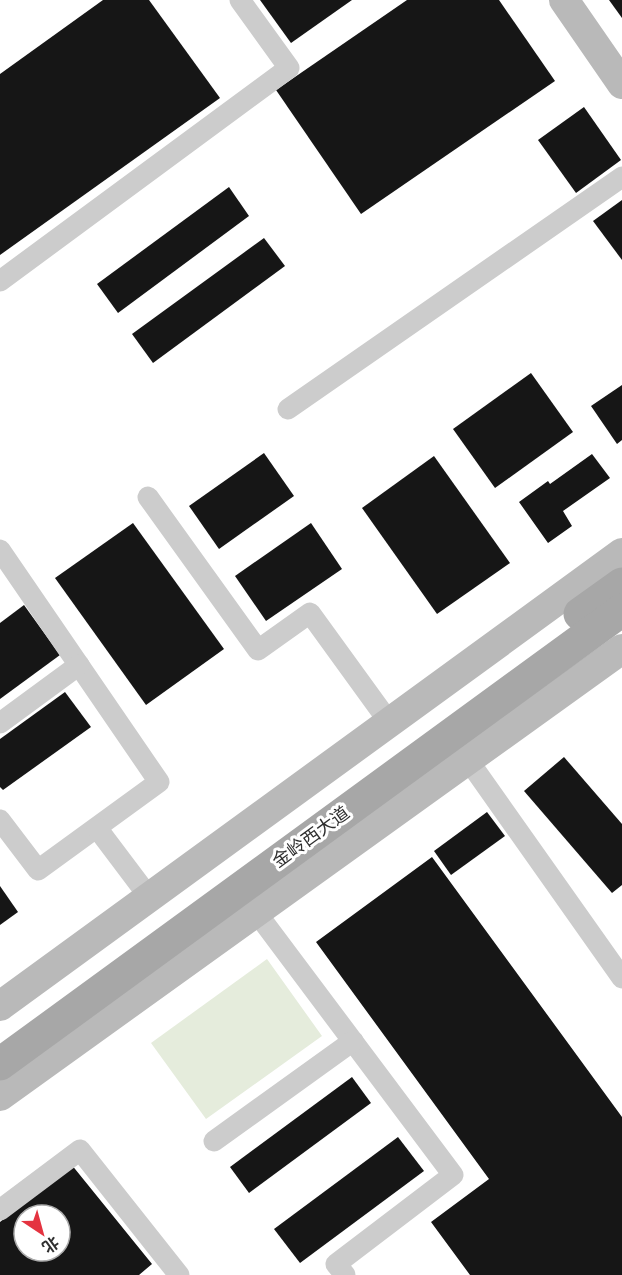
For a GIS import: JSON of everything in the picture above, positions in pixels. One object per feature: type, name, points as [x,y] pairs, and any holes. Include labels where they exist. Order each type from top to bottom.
[{"type":"main road","name":"金岭西大道","points":[[0,1036],[622,584]]},
{"type":"main road","name":"金岭西大道","points":[[0,1064],[622,610]]},
{"type":"street","points":[[0,281],[289,68],[240,0]]},
{"type":"street","points":[[564,0],[622,84]]},
{"type":"street","points":[[288,409],[622,177]]},
{"type":"street","points":[[148,497],[258,650],[310,613],[389,723]]},
{"type":"street","points":[[0,550],[159,782],[39,870],[0,820]]},
{"type":"street","points":[[0,1006],[622,553]]},
{"type":"street","points":[[0,1096],[622,649]]},
{"type":"street","points":[[0,723],[79,665]]},
{"type":"street","points":[[468,760],[622,978]]},
{"type":"street","points":[[97,828],[149,897]]},
{"type":"street","points":[[256,912],[453,1175],[336,1264],[345,1275]]},
{"type":"street","points":[[214,1142],[353,1041]]},
{"type":"street","points":[[0,1210],[80,1150],[179,1275]]},
{"type":"green space","points":[[267,959],[322,1036],[206,1119],[151,1043]]},
{"type":"building","points":[[103,0],[149,0],[220,98],[0,255],[0,74]]},
{"type":"building","points":[[260,0],[352,0],[291,43]]},
{"type":"building","points":[[407,0],[499,0],[555,81],[361,214],[276,90]]},
{"type":"building","points":[[609,0],[622,0],[622,18]]},
{"type":"building","points":[[584,107],[621,160],[576,193],[538,140]]},
{"type":"building","points":[[229,187],[249,216],[118,313],[97,284]]},
{"type":"building","points":[[622,200],[622,260],[593,221]]},
{"type":"building","points":[[264,238],[285,266],[153,363],[132,334]]},
{"type":"building","points":[[531,373],[573,432],[495,488],[453,429]]},
{"type":"building","points":[[622,385],[622,440],[617,444],[591,406]]},
{"type":"building","points":[[264,453],[294,496],[219,549],[189,506]]},
{"type":"building","points":[[592,454],[610,478],[563,511],[572,526],[548,543],[519,502],[548,481],[550,484]]},
{"type":"building","points":[[434,456],[510,563],[437,614],[362,508]]},
{"type":"building","points":[[133,523],[224,649],[146,705],[55,578]]},
{"type":"building","points":[[311,523],[342,569],[266,621],[235,576]]},
{"type":"building","points":[[24,605],[60,655],[0,699],[0,623]]},
{"type":"building","points":[[65,692],[91,727],[3,790],[0,787],[0,739]]},
{"type":"building","points":[[564,757],[622,824],[622,885],[612,893],[524,791]]},
{"type":"building","points":[[487,812],[505,836],[451,875],[434,851]]},
{"type":"building","points":[[432,857],[622,1117],[622,1275],[470,1275],[431,1222],[489,1179],[316,942]]},
{"type":"building","points":[[0,886],[18,912],[0,925]]},
{"type":"building","points":[[352,1077],[371,1103],[249,1193],[230,1167]]},
{"type":"building","points":[[398,1137],[424,1171],[300,1263],[274,1229]]},
{"type":"building","points":[[71,1164],[152,1264],[139,1275],[0,1275],[0,1222],[12,1212],[12,1263],[72,1263],[72,1203],[23,1203]]}]
